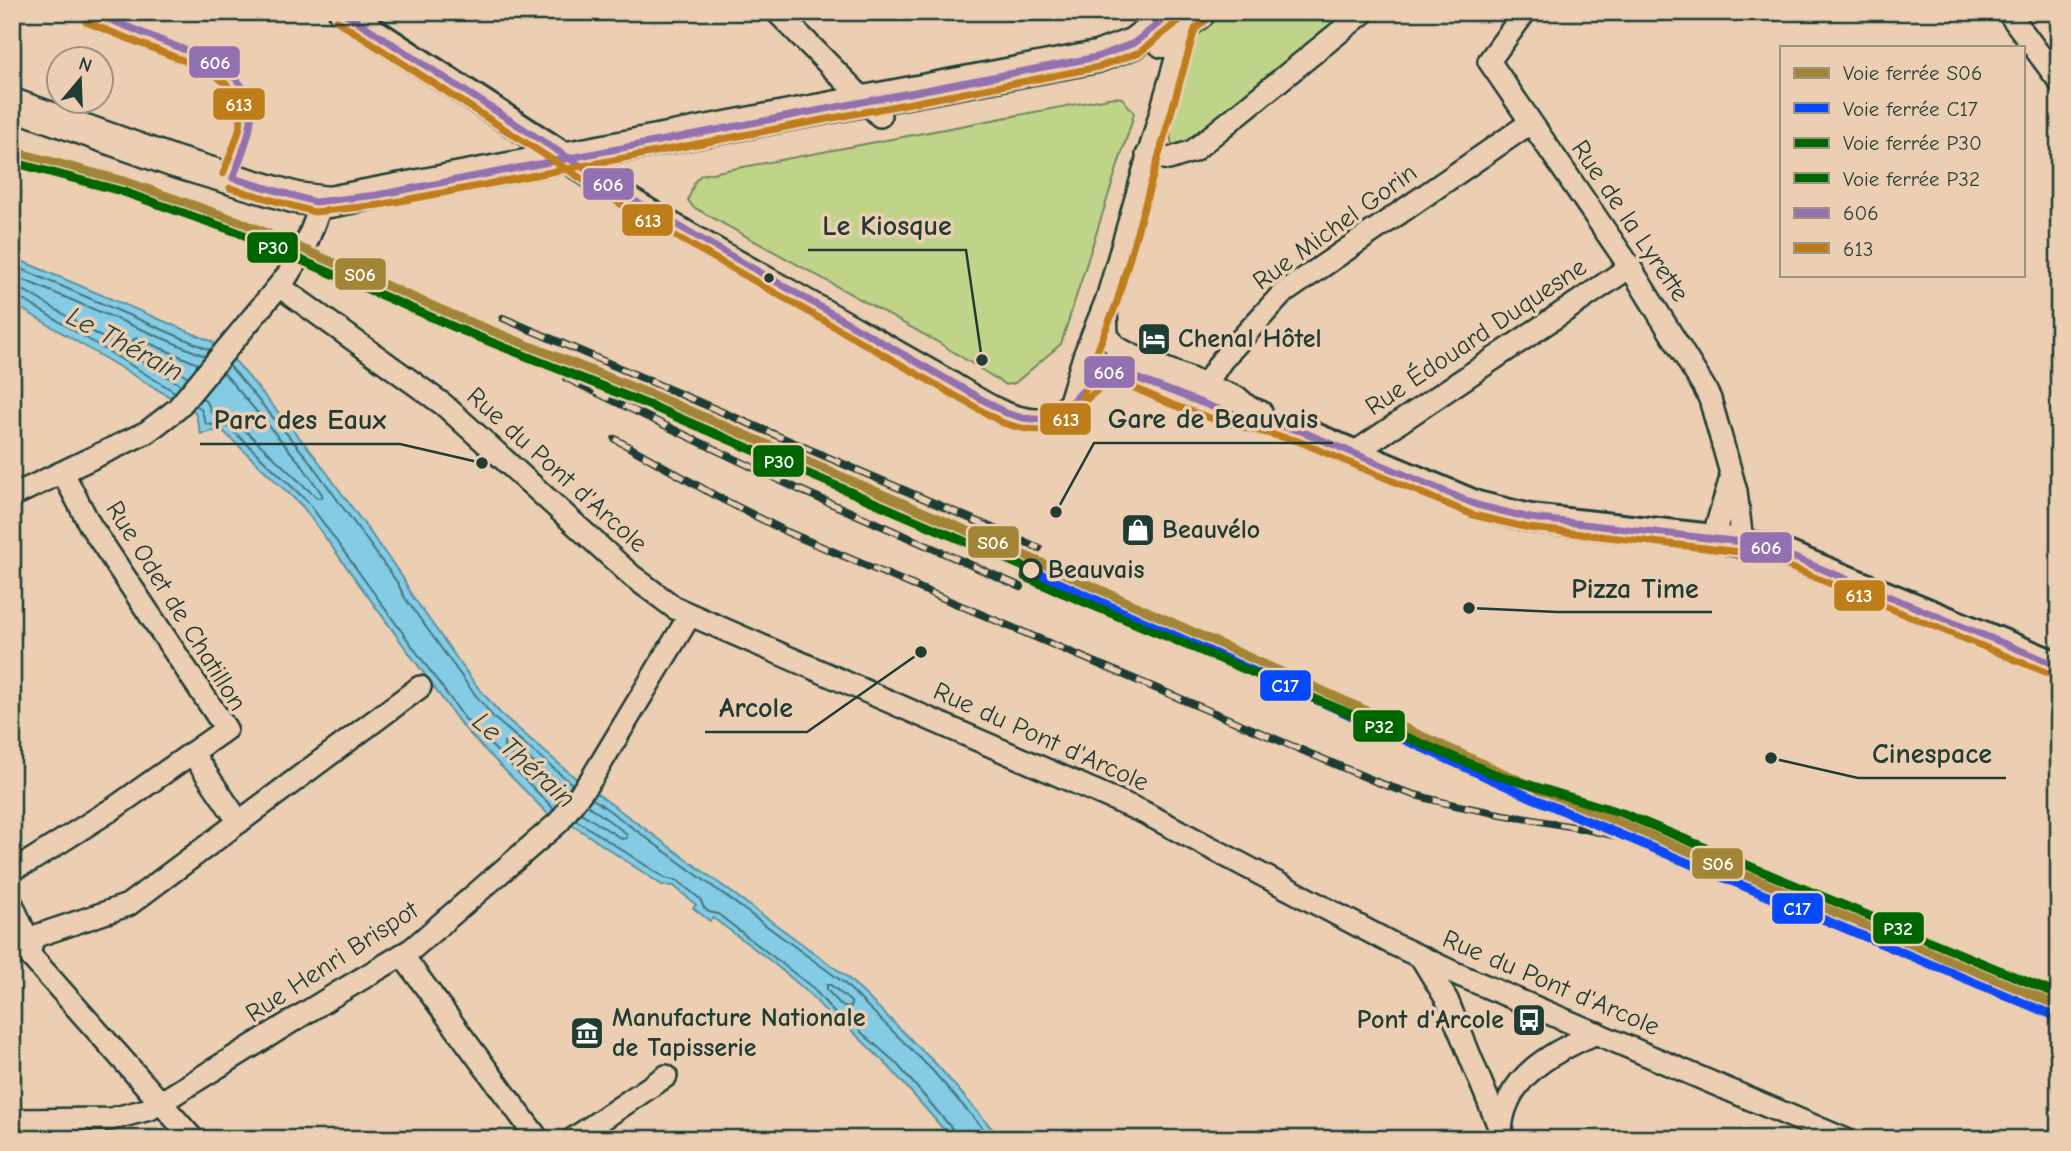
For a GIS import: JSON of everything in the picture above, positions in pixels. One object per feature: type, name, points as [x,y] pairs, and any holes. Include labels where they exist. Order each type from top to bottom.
[{"type":"main road","points":[[12,104],[175,162],[296,198],[319,210],[377,194],[579,166],[872,109],[1097,57],[1126,47],[1177,22]]},
{"type":"street","points":[[777,12],[872,109]]},
{"type":"street","points":[[1147,155],[1176,159],[1193,151],[1364,12]]},
{"type":"street","name":"Rue de la Lyrette","points":[[1525,12],[1489,61],[1630,267],[1704,387],[1710,399],[1738,503],[1742,541]]},
{"type":"street","points":[[2008,12],[2059,81]]},
{"type":"street","points":[[346,13],[579,166],[679,227],[1003,412],[1028,420],[1046,420],[1058,414],[1098,375],[1109,371],[1203,394]]},
{"type":"street","points":[[1168,82],[1177,22]]},
{"type":"street","points":[[1070,400],[1107,299],[1168,82],[1177,22]]},
{"type":"street","name":"Rue Michel Gorin","points":[[1203,394],[1222,360],[1282,294],[1530,123]]},
{"type":"street","points":[[12,496],[147,432],[177,408],[279,286],[304,249],[319,210]]},
{"type":"street","name":"Rue Édouard Duquesne","points":[[1354,453],[1630,267]]},
{"type":"street","name":"Rue du Pont d'Arcole","points":[[279,286],[444,405],[632,576],[690,615],[890,700],[1143,813],[1421,957],[1844,1139]]},
{"type":"street","points":[[1107,299],[1105,329],[1116,347],[1203,394],[1274,426],[1301,431],[1477,505],[1531,518],[1742,541],[1792,555],[2059,666]]},
{"type":"street","name":"Rue Odet de Chatillon","points":[[12,869],[30,862],[226,729],[90,525],[63,473]]},
{"type":"street","name":"Rue de la Lyrette","points":[[1713,538],[1730,488],[1731,476]]},
{"type":"street","name":"Rue Henri Brispot","points":[[12,1119],[111,1119],[140,1113],[162,1103],[422,941],[552,829],[592,778],[690,615]]},
{"type":"street","points":[[21,941],[128,905],[420,687]]},
{"type":"street","points":[[192,753],[239,822]]},
{"type":"street","points":[[12,904],[21,941],[39,965],[192,1139]]},
{"type":"street","points":[[402,955],[538,1139]]},
{"type":"street","points":[[1421,957],[1447,1000],[1502,1135]]},
{"type":"street","points":[[1502,1135],[1508,1100],[1524,1076],[1546,1058],[1597,1033]]},
{"type":"street","points":[[573,1139],[666,1076]]},
{"type":"green space","points":[[1210,12],[1350,12],[1189,145],[1178,147],[1172,144],[1171,136],[1176,105],[1196,35]]},
{"type":"green space","points":[[1114,97],[1122,98],[1134,113],[1061,344],[1015,383],[1006,385],[936,341],[693,207],[688,200],[695,181],[701,175]]},
{"type":"water","name":"Le Thérain","points":[[12,257],[211,341],[237,363],[314,455],[475,684],[500,713],[573,776],[847,977],[937,1065],[1001,1139],[952,1139],[890,1068],[844,1023],[833,1028],[823,1008],[777,966],[713,918],[710,921],[693,908],[696,905],[674,886],[662,885],[577,828],[547,813],[460,723],[303,507],[224,432],[201,434],[195,412],[12,303]]},
{"type":"railway","points":[[503,318],[1039,548]]},
{"type":"railway","points":[[566,378],[798,489],[1021,587]]},
{"type":"railway","points":[[615,439],[714,495],[787,532],[1377,782],[1477,810],[1580,828],[1647,844]]},
{"type":"rail line","name":"S06","points":[[12,151],[124,181],[241,222],[465,320],[660,398],[1035,560],[1532,786],[2059,1006]]},
{"type":"rail line","name":"P30","points":[[12,162],[121,191],[237,232],[461,330],[656,408],[1031,570]]},
{"type":"rail line","name":"C17","points":[[1031,570],[1528,796],[2055,1016]]},
{"type":"rail line","name":"P32","points":[[1025,577],[1497,775],[1622,813],[2059,995]]},
{"type":"transit line","name":"606","points":[[91,12],[215,62],[232,75],[243,88],[251,114],[246,143],[233,178]]},
{"type":"transit line","name":"606","points":[[343,12],[635,201],[1006,413],[1045,420],[1061,411],[1099,376],[1118,371],[1223,411],[1301,431],[1477,505],[1530,518],[1742,542],[1773,549],[2059,666]]},
{"type":"transit line","name":"606","points":[[233,178],[315,202],[377,195],[1097,57],[1134,43],[1173,12]]},
{"type":"transit line","name":"613","points":[[230,188],[314,212],[379,205],[1099,67],[1140,52],[1180,20]]},
{"type":"transit line","name":"613","points":[[1060,426],[1074,413],[1083,397],[1094,359],[1117,302],[1195,29],[1206,20]]},
{"type":"transit line","name":"613","points":[[337,21],[630,210],[1003,423],[1039,430],[1051,428],[1061,423],[1104,385],[1112,382],[1123,383],[1219,421],[1298,441],[1473,515],[1529,528],[1740,552],[1770,559],[2055,676]]},
{"type":"transit line","name":"613","points":[[86,22],[210,71],[225,83],[235,95],[241,118],[223,174]]},
{"type":"place","name":"Chenal Hôtel","points":[[1154,339]]},
{"type":"place","name":"Le Kiosque","points":[[982,360]]},
{"type":"place","name":"Parc des Eaux","points":[[482,463]]},
{"type":"place","name":"Gare de Beauvais","points":[[1056,512]]},
{"type":"place","name":"Beauvélo","points":[[1138,530]]},
{"type":"place","name":"Beauvais","points":[[1031,570]]},
{"type":"place","name":"Pizza Time","points":[[1469,608]]},
{"type":"place","name":"Arcole","points":[[921,652]]},
{"type":"place","name":"Cinespace","points":[[1771,758]]},
{"type":"place","name":"Pont d'Arcole","points":[[1529,1020]]},
{"type":"place","name":"Manufacture Nationale de Tapisserie","points":[[587,1033]]}]
